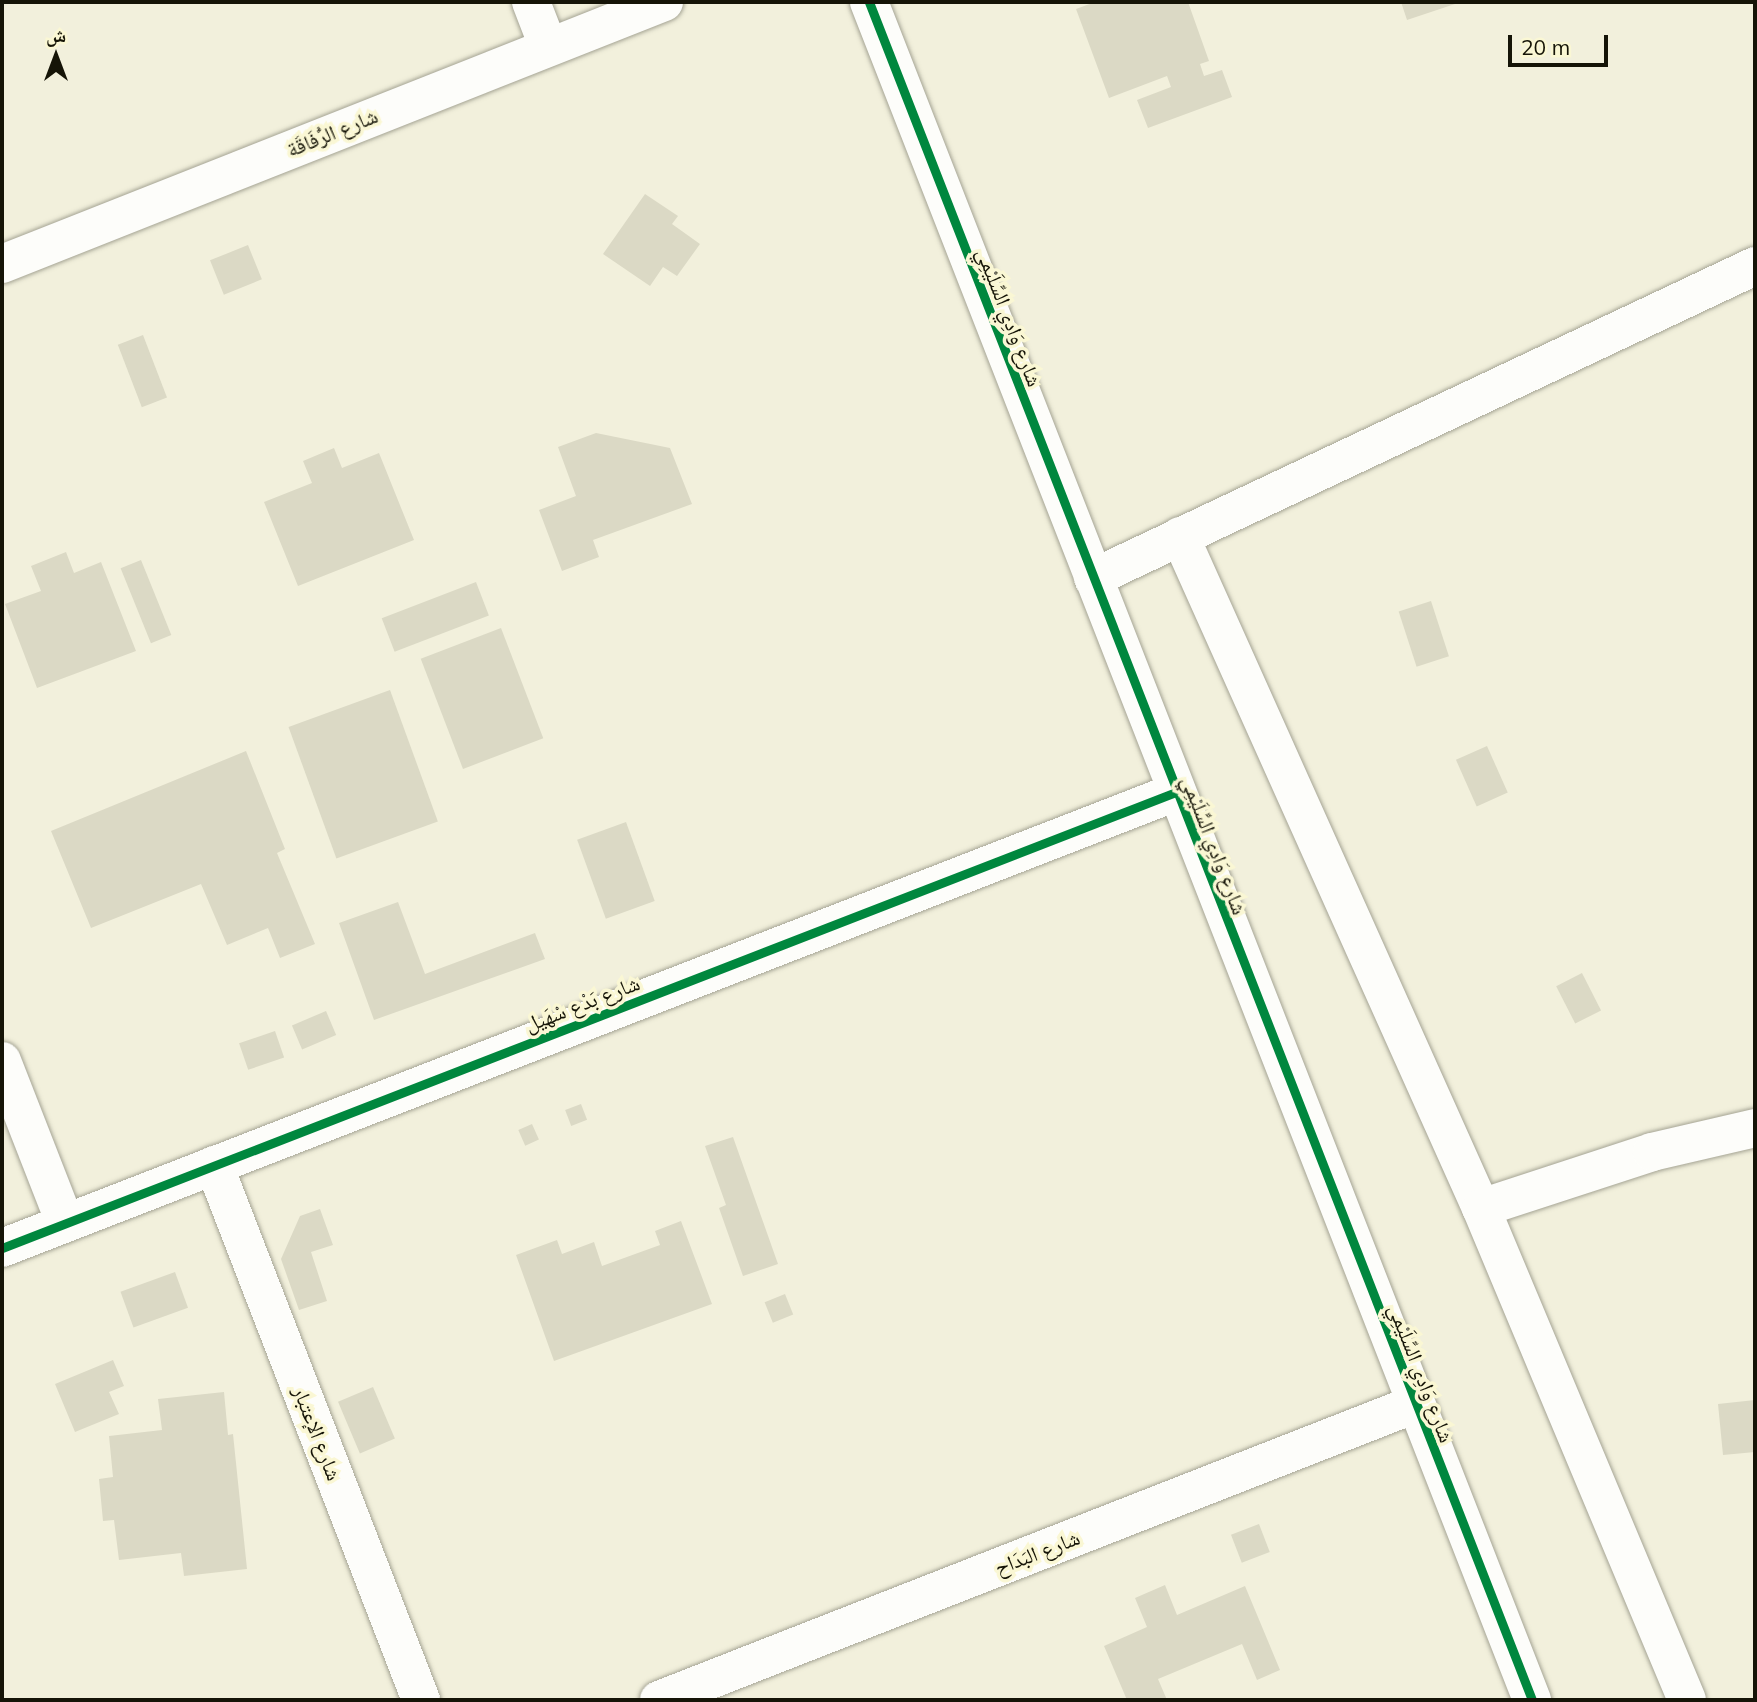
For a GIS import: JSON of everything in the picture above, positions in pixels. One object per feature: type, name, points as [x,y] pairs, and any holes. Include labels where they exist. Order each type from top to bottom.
[{"type":"street","points":[[531,2],[548,46]]},
{"type":"street","name":"شارع الرُّفَاقَة","points":[[2,264],[664,2]]},
{"type":"street","name":"شارع وَادِي السِّلَيْمِي","points":[[869,2],[1532,1700]]},
{"type":"street","points":[[1093,578],[1755,266]]},
{"type":"street","points":[[1180,536],[1481,1208],[1687,1700]]},
{"type":"street","name":"شارع بَدْع سْهَيل","points":[[2,1248],[1176,792]]},
{"type":"street","points":[[2,1061],[65,1223]]},
{"type":"street","points":[[1481,1208],[1652,1152],[1755,1128]]},
{"type":"street","name":"شارع الإعتبار","points":[[214,1165],[421,1700]]},
{"type":"street","name":"شارع البَدَاح","points":[[659,1700],[1415,1405]]},
{"type":"building","points":[[1095,2],[1188,2],[1209,61],[1200,64],[1204,76],[1222,70],[1232,97],[1148,128],[1137,100],[1171,87],[1167,76],[1109,98],[1076,9]]},
{"type":"building","points":[[1401,2],[1461,2],[1407,20]]},
{"type":"building","points":[[645,194],[678,216],[672,224],[700,244],[677,276],[663,267],[650,286],[603,254]]},
{"type":"building","points":[[248,245],[262,279],[224,295],[210,260]]},
{"type":"building","points":[[143,335],[167,398],[142,407],[118,345]]},
{"type":"building","points":[[596,433],[670,448],[692,504],[593,540],[599,557],[562,571],[539,510],[576,496],[558,447]]},
{"type":"building","points":[[334,448],[342,468],[379,453],[414,540],[298,586],[264,502],[312,483],[303,461]]},
{"type":"building","points":[[66,552],[74,573],[101,562],[136,651],[37,688],[5,604],[41,591],[31,566]]},
{"type":"building","points":[[141,560],[171,635],[151,643],[121,568]]},
{"type":"building","points":[[476,582],[489,616],[395,652],[382,618]]},
{"type":"building","points":[[1431,601],[1449,656],[1417,667],[1399,612]]},
{"type":"building","points":[[501,628],[543,738],[463,769],[421,659]]},
{"type":"building","points":[[390,690],[438,822],[336,858],[289,727]]},
{"type":"building","points":[[1487,746],[1508,793],[1477,806],[1456,760]]},
{"type":"building","points":[[246,751],[285,849],[277,853],[315,944],[280,958],[268,928],[227,945],[201,884],[91,928],[51,831]]},
{"type":"building","points":[[626,822],[655,901],[606,919],[577,840]]},
{"type":"building","points":[[398,902],[425,974],[535,933],[545,959],[374,1020],[339,923]]},
{"type":"building","points":[[1582,973],[1601,1010],[1575,1024],[1556,986]]},
{"type":"building","points":[[326,1011],[336,1035],[302,1049],[292,1025]]},
{"type":"building","points":[[275,1031],[284,1057],[248,1070],[239,1043]]},
{"type":"building","points":[[581,1104],[587,1120],[571,1126],[565,1110]]},
{"type":"building","points":[[532,1124],[539,1140],[525,1146],[518,1130]]},
{"type":"building","points":[[733,1137],[778,1264],[743,1276],[719,1208],[726,1205],[705,1146]]},
{"type":"building","points":[[320,1209],[333,1245],[311,1252],[327,1301],[299,1310],[281,1259],[300,1216]]},
{"type":"building","points":[[681,1221],[712,1304],[554,1361],[516,1255],[557,1240],[562,1254],[594,1242],[602,1266],[660,1245],[655,1231]]},
{"type":"building","points":[[175,1272],[188,1308],[133,1328],[120,1292]]},
{"type":"building","points":[[785,1294],[793,1314],[773,1323],[765,1302]]},
{"type":"building","points":[[113,1360],[124,1386],[109,1392],[119,1414],[75,1432],[55,1384]]},
{"type":"building","points":[[373,1387],[395,1439],[360,1453],[338,1402]]},
{"type":"building","points":[[224,1392],[228,1435],[233,1434],[247,1569],[184,1576],[181,1553],[119,1560],[114,1520],[103,1521],[99,1479],[113,1477],[109,1436],[162,1430],[158,1399]]},
{"type":"building","points":[[1755,1400],[1755,1452],[1723,1455],[1718,1404]]},
{"type":"building","points":[[1259,1524],[1270,1552],[1242,1563],[1231,1535]]},
{"type":"building","points":[[1165,1585],[1177,1615],[1245,1586],[1280,1670],[1257,1680],[1242,1644],[1158,1679],[1167,1700],[1127,1700],[1104,1646],[1147,1627],[1135,1598]]},
{"type":"cycle path","points":[[869,2],[1532,1700]]},
{"type":"cycle path","points":[[2,1248],[1176,792]]}]
